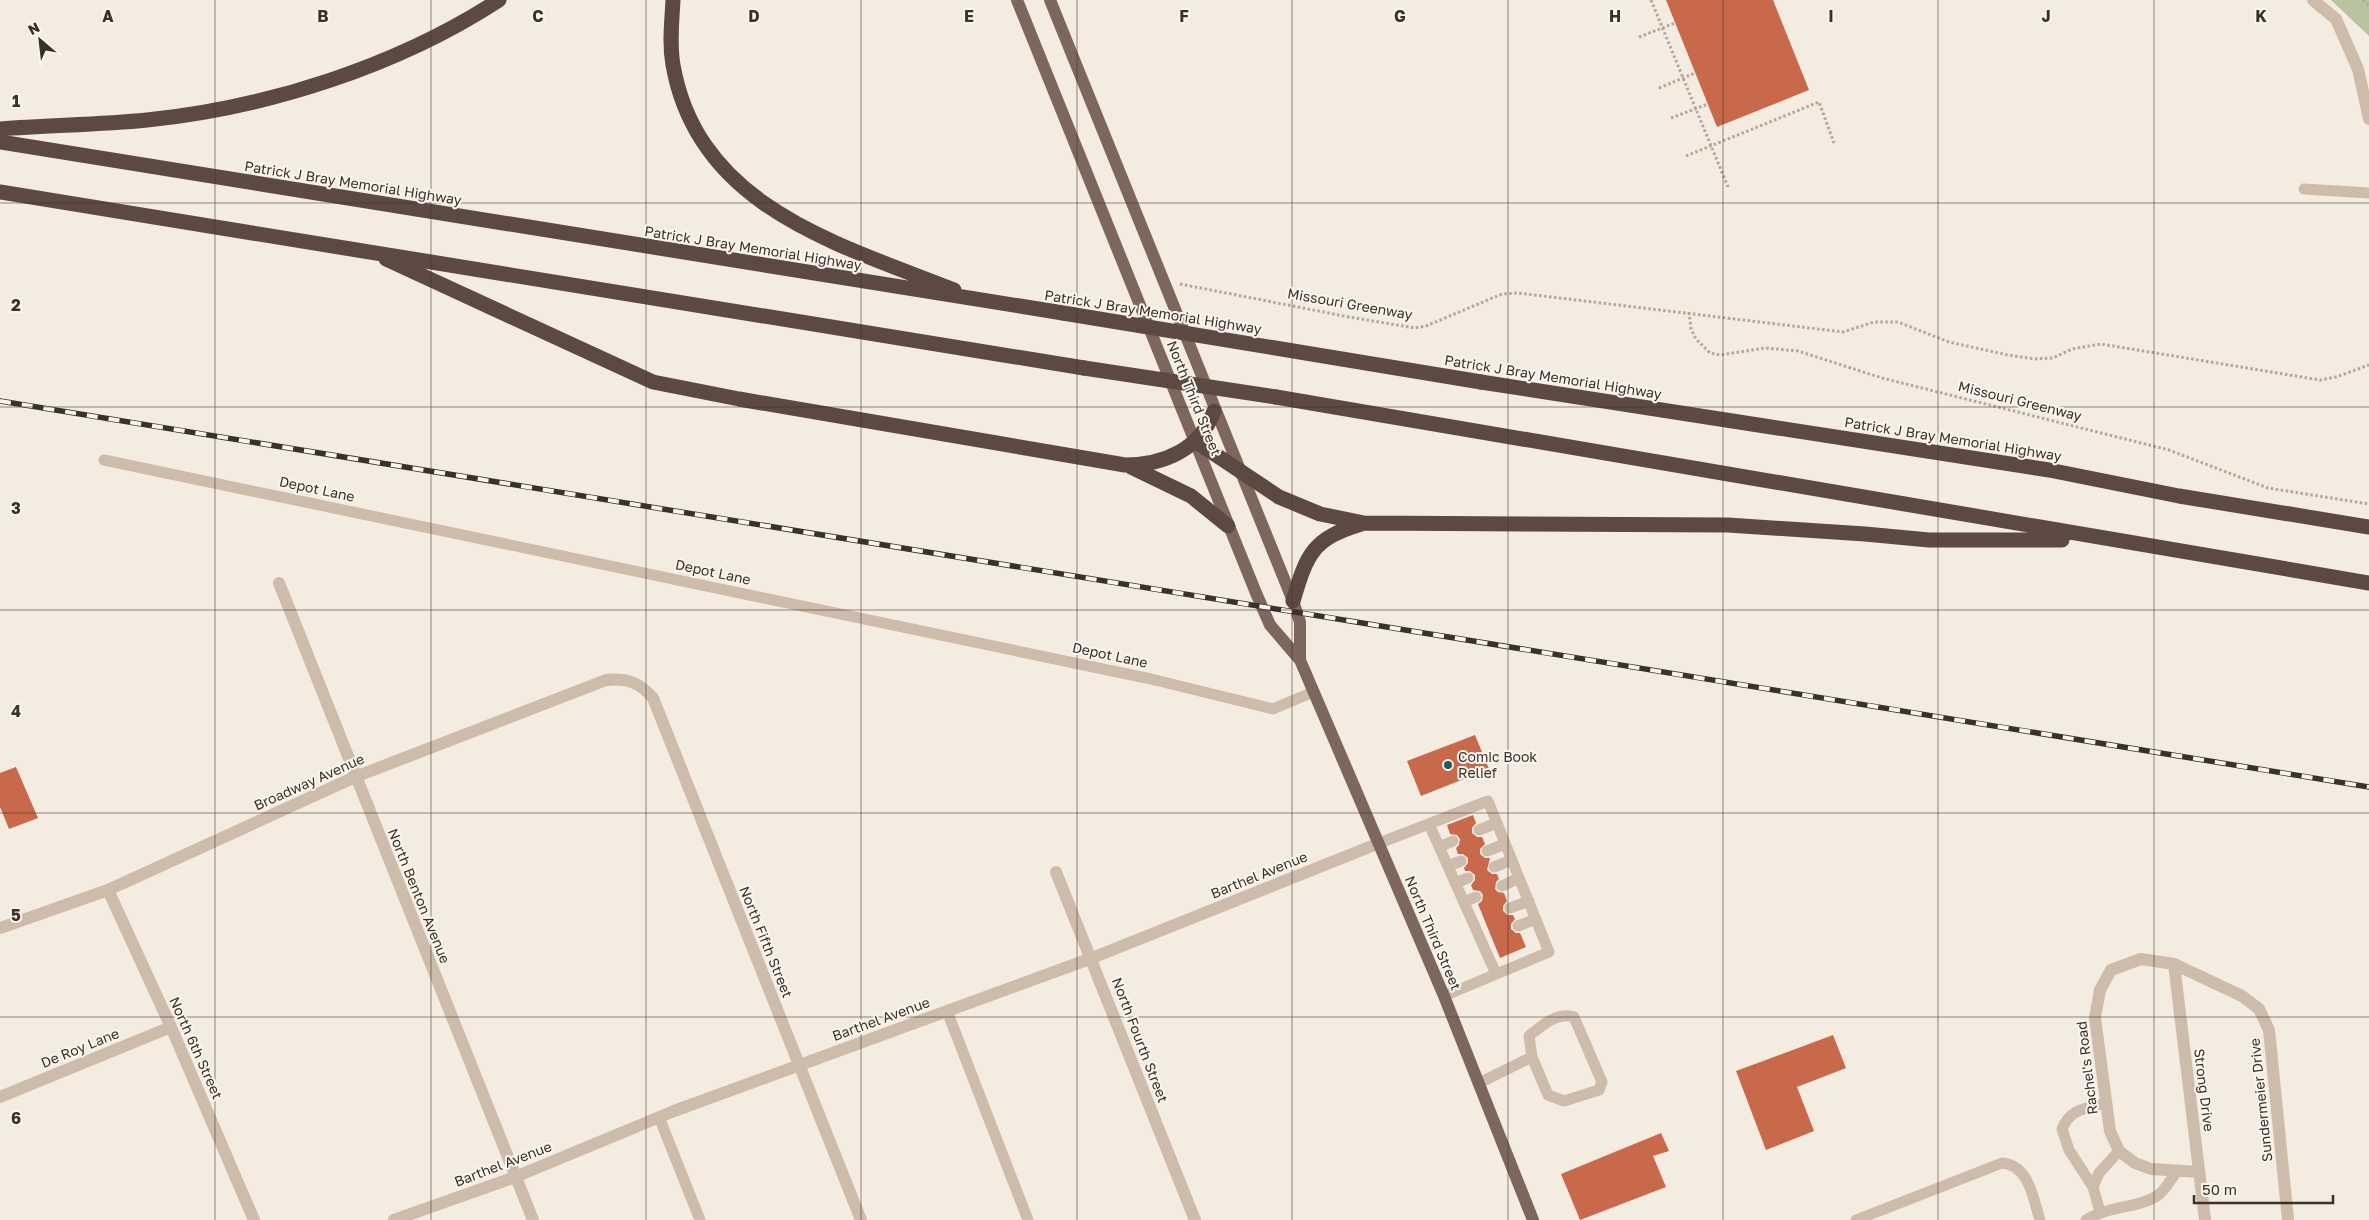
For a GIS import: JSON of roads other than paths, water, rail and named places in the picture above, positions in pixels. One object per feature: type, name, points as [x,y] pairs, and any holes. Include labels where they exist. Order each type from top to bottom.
[{"type":"highway","points":[[0,129],[147,120],[187,115],[271,98],[349,73],[400,52],[442,32],[499,0]]},
{"type":"highway","points":[[673,0],[671,33],[673,64],[681,98],[694,128],[703,142],[713,157],[735,180],[766,206],[789,221],[820,237],[981,301]]},
{"type":"highway","name":"Patrick J Bray Memorial Highway","points":[[0,142],[1481,382],[2048,470],[2179,496],[2369,527]]},
{"type":"highway","points":[[0,192],[1084,368],[1276,397],[2104,540],[2369,583]]},
{"type":"highway","points":[[369,251],[652,382],[739,399],[1125,465],[1158,462],[1179,453],[1195,441],[1210,423],[1214,412]]},
{"type":"highway","points":[[1195,441],[1279,497],[1320,514],[1364,523],[1728,525],[1929,540],[2104,540]]},
{"type":"highway","points":[[1125,465],[1191,496],[1228,526]]},
{"type":"highway","points":[[1293,601],[1302,571],[1318,545],[1334,533],[1364,523]]},
{"type":"main road","name":"North Third Street","points":[[1017,0],[1228,526],[1270,625],[1300,660],[1444,996],[1533,1220]]},
{"type":"main road","name":"North Third Street","points":[[1050,0],[1214,412],[1293,601],[1300,622],[1300,660]]},
{"type":"street","points":[[2312,0],[2336,19],[2358,69],[2369,119]]},
{"type":"street","name":"North Benton Avenue","points":[[279,583],[533,1220]]},
{"type":"street","name":"Broadway Avenue","points":[[0,928],[108,890],[355,777],[606,680],[622,679],[634,682]]},
{"type":"street","name":"North Fifth Street","points":[[634,682],[653,698],[861,1220]]},
{"type":"street","name":"Barthel Avenue","points":[[394,1220],[516,1177],[659,1117],[1092,958],[1378,844]]},
{"type":"street","name":"North Fourth Street","points":[[1056,872],[1092,958],[1195,1220]]},
{"type":"street","name":"North 6th Street","points":[[108,890],[171,1027],[254,1220]]},
{"type":"street","name":"Rachel's Road","points":[[2119,1151],[2110,1131],[2095,1018],[2100,990],[2111,970],[2141,959],[2174,964],[2242,996],[2259,1009]]},
{"type":"street","name":"Strong Drive","points":[[2174,964],[2205,1220]]},
{"type":"street","name":"Sundermeier Drive","points":[[2259,1009],[2269,1030],[2288,1220]]},
{"type":"street","name":"De Roy Lane","points":[[0,1098],[171,1027]]},
{"type":"street","points":[[2119,1151],[2135,1163],[2151,1169],[2199,1172]]},
{"type":"lane","points":[[2304,189],[2369,193]]},
{"type":"lane","name":"Depot Lane","points":[[104,460],[1151,679],[1273,709],[1313,692]]},
{"type":"lane","points":[[1378,844],[1488,802],[1550,952],[1444,996]]},
{"type":"lane","points":[[1479,830],[1497,823]]},
{"type":"lane","points":[[1429,824],[1473,923],[1486,939],[1496,974]]},
{"type":"lane","points":[[1439,847],[1453,841]]},
{"type":"lane","points":[[1487,851],[1505,844]]},
{"type":"lane","points":[[1494,867],[1512,860]]},
{"type":"lane","points":[[1448,866],[1461,861]]},
{"type":"lane","points":[[1455,883],[1468,878]]},
{"type":"lane","points":[[1502,886],[1519,878]]},
{"type":"lane","points":[[1464,902],[1476,897]]},
{"type":"lane","points":[[1510,908],[1529,901]]},
{"type":"lane","points":[[1473,923],[1484,919]]},
{"type":"lane","points":[[1518,926],[1536,919]]},
{"type":"lane","points":[[947,1011],[1028,1220]]},
{"type":"lane","points":[[1568,1015],[1574,1017],[1602,1082],[1599,1090],[1564,1101],[1548,1095],[1532,1057],[1529,1036],[1545,1022],[1568,1015]]},
{"type":"lane","points":[[1478,1083],[1532,1057]]},
{"type":"lane","points":[[2100,1212],[2093,1187],[2069,1150],[2062,1129],[2067,1117],[2078,1111],[2106,1104]]},
{"type":"lane","points":[[659,1117],[700,1220]]},
{"type":"lane","points":[[2093,1187],[2099,1173],[2119,1151]]},
{"type":"lane","points":[[1856,1220],[2002,1163],[2012,1164],[2020,1169],[2026,1180],[2040,1220]]},
{"type":"lane","points":[[2086,1220],[2100,1212],[2144,1202],[2159,1195],[2177,1171]]},
{"type":"railway","points":[[0,401],[2369,787]]},
{"type":"place","name":"Comic Book Relief","points":[[1448,765]]}]
